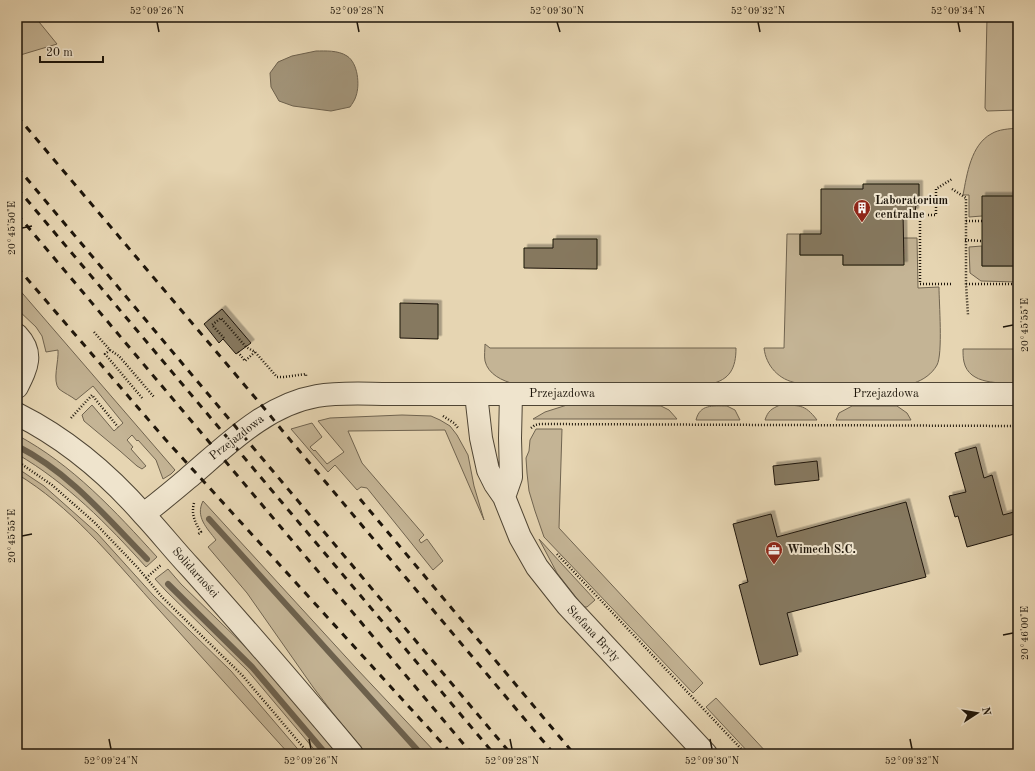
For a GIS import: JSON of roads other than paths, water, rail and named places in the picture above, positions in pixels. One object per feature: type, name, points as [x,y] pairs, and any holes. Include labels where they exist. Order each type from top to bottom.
[{"type":"street","points":[[17,335],[25,344],[28,355],[25,369],[17,387]]},
{"type":"street","name":"Przejazdowa","points":[[144,514],[253,424],[276,410],[312,397],[344,394],[1018,394]]},
{"type":"street","name":"Stefana Bryły","points":[[476,394],[481,438],[488,470],[504,497],[520,537],[546,579],[586,627],[706,754]]},
{"type":"street","points":[[504,497],[511,477],[511,394]]},
{"type":"street","name":"Solidarności","points":[[17,414],[49,433],[86,459],[103,473],[144,514],[254,638],[352,754]]},
{"type":"waterway","points":[[17,446],[54,469],[70,482],[102,512],[147,559]]},
{"type":"waterway","points":[[209,519],[421,754]]},
{"type":"waterway","points":[[168,584],[252,667],[326,754]]},
{"type":"railway","points":[[17,116],[554,754]]},
{"type":"railway","points":[[17,167],[511,754]]},
{"type":"railway","points":[[17,188],[494,754]]},
{"type":"railway","points":[[17,214],[472,754]]},
{"type":"railway","points":[[17,267],[165,439],[452,754]]},
{"type":"railway","points":[[360,499],[574,754]]},
{"type":"place","name":"Laboratorium centralne","points":[[862,223]]},
{"type":"place","name":"Wimech S.C.","points":[[774,565]]}]
